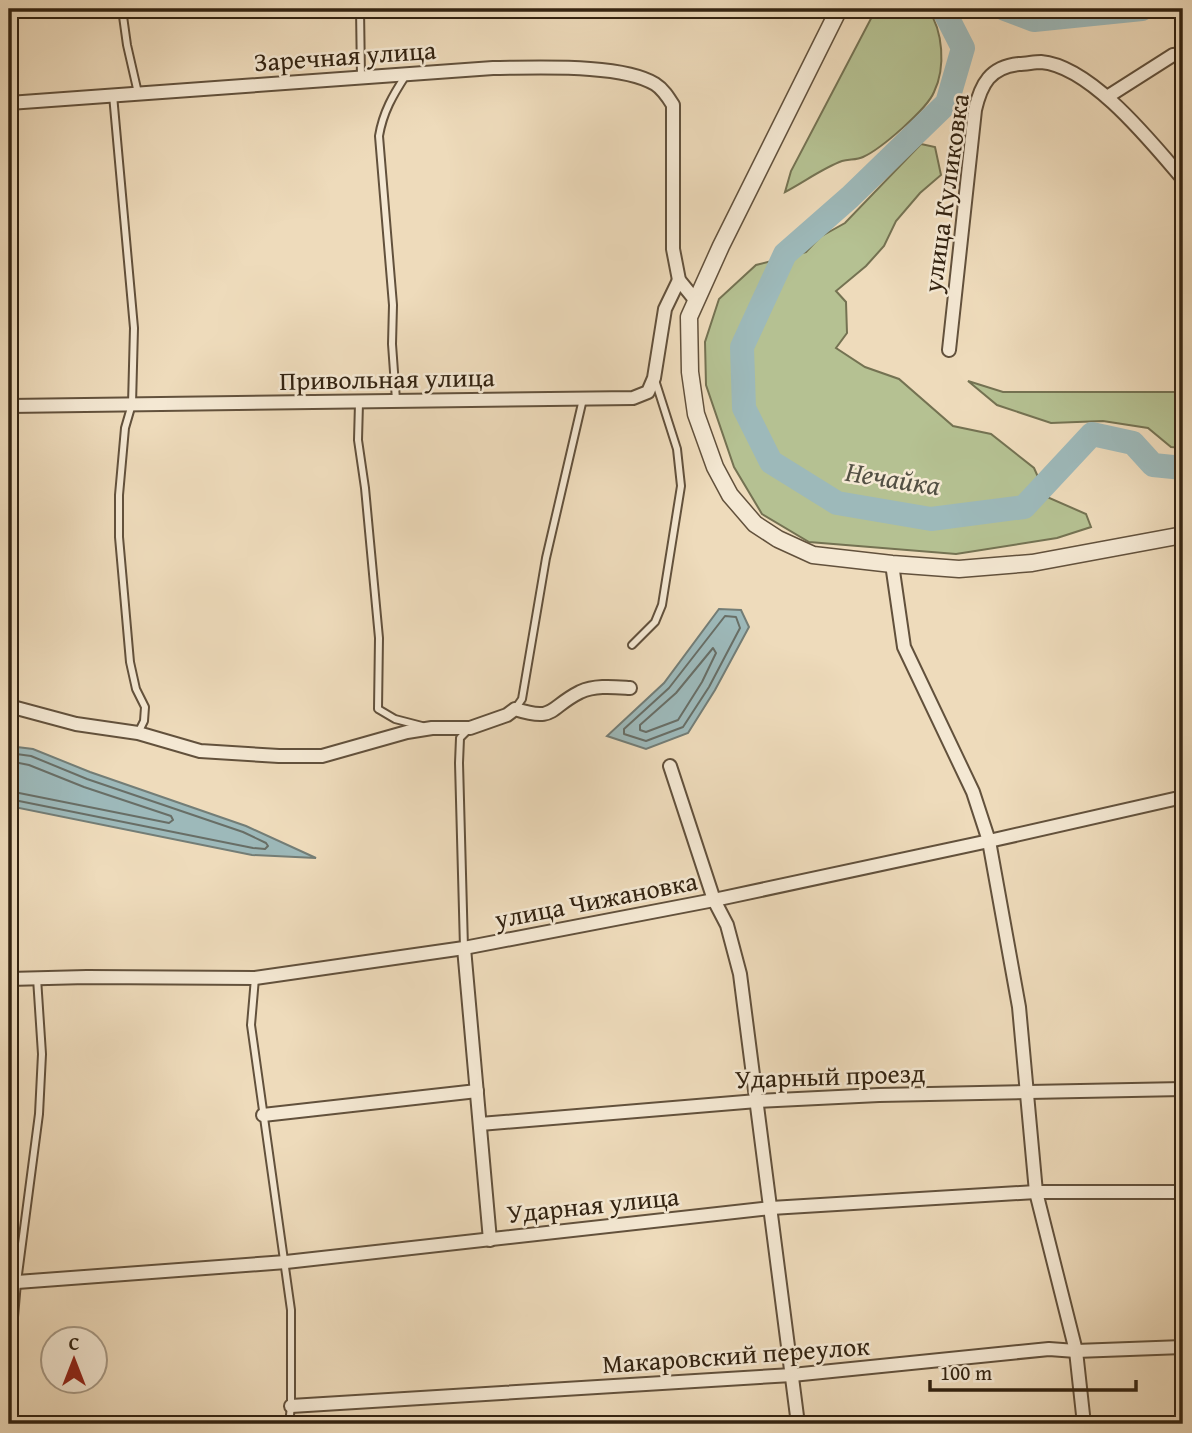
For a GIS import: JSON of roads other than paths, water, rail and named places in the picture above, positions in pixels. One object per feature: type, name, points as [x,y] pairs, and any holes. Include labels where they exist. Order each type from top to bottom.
[{"type":"street","points":[[839,9],[721,246],[690,317],[690,372],[696,414],[715,467],[730,495],[755,524],[778,539],[813,555],[892,564],[958,569],[1032,563],[1183,535]]},
{"type":"street","points":[[1107,97],[1173,55],[1183,54]]},
{"type":"street","name":"улица Куликовка","points":[[949,350],[969,148],[980,89],[990,76],[1010,65],[1041,62],[1061,67],[1107,97],[1183,179]]},
{"type":"street","name":"Заречная улица","points":[[9,103],[493,68],[569,67],[636,76],[654,83],[673,105],[671,208],[673,249],[679,280]]},
{"type":"street","points":[[654,378],[665,309],[679,280],[696,301]]},
{"type":"street","name":"Привольная улица","points":[[9,406],[633,398],[648,392],[654,378]]},
{"type":"street","points":[[892,564],[904,648],[973,792],[989,841],[1019,1007],[1036,1192],[1076,1351],[1084,1424]]},
{"type":"street","points":[[9,706],[76,724],[138,733],[200,751],[322,756],[407,732],[470,728],[507,715],[515,709],[534,715],[545,715],[579,692],[594,687],[630,688]]},
{"type":"street","points":[[670,765],[714,900],[727,925],[740,974],[798,1424]]},
{"type":"street","name":"улица Чижановка","points":[[9,979],[255,978],[464,948],[714,900],[1183,797]]},
{"type":"street","points":[[464,948],[490,1240]]},
{"type":"street","name":"Ударный проезд","points":[[480,1124],[757,1101],[879,1095],[1183,1090]]},
{"type":"street","points":[[263,1115],[477,1091]]},
{"type":"street","name":"Ударная улица","points":[[13,1281],[286,1262],[771,1208],[1036,1192],[1183,1192]]},
{"type":"street","name":"Макаровский переулок","points":[[291,1406],[792,1375],[1049,1349],[1076,1351],[1183,1347]]},
{"type":"lane","points":[[122,9],[138,93]]},
{"type":"lane","points":[[360,9],[360,77]]},
{"type":"lane","points":[[396,402],[392,344],[393,305],[379,136],[391,97],[408,74]]},
{"type":"lane","points":[[113,95],[134,328],[132,404],[125,428],[118,495],[130,662],[136,689],[145,707],[144,721],[138,733]]},
{"type":"lane","points":[[632,645],[655,622],[662,605],[681,486],[677,449],[654,378]]},
{"type":"lane","points":[[515,709],[522,699],[546,558],[583,398]]},
{"type":"lane","points":[[359,403],[358,440],[379,638],[378,709],[395,719],[432,729]]},
{"type":"lane","points":[[464,948],[459,763],[460,738],[470,728]]},
{"type":"lane","points":[[9,1375],[13,1281],[39,1114],[42,1054],[37,978]]},
{"type":"lane","points":[[255,978],[251,1025],[291,1310],[289,1424]]},
{"type":"water","points":[[719,609],[741,610],[749,627],[688,733],[646,749],[607,736],[664,683]]},
{"type":"water","points":[[9,746],[33,749],[90,772],[246,826],[316,858],[252,855],[9,806]]},
{"type":"waterway","name":"Нечайка","points":[[943,9],[963,48],[947,103],[850,197],[785,254],[742,347],[744,408],[771,462],[837,503],[931,519],[1024,507],[1092,434],[1133,443],[1153,465],[1183,468]]},
{"type":"waterway","points":[[1005,9],[1034,20],[1142,9]]}]
